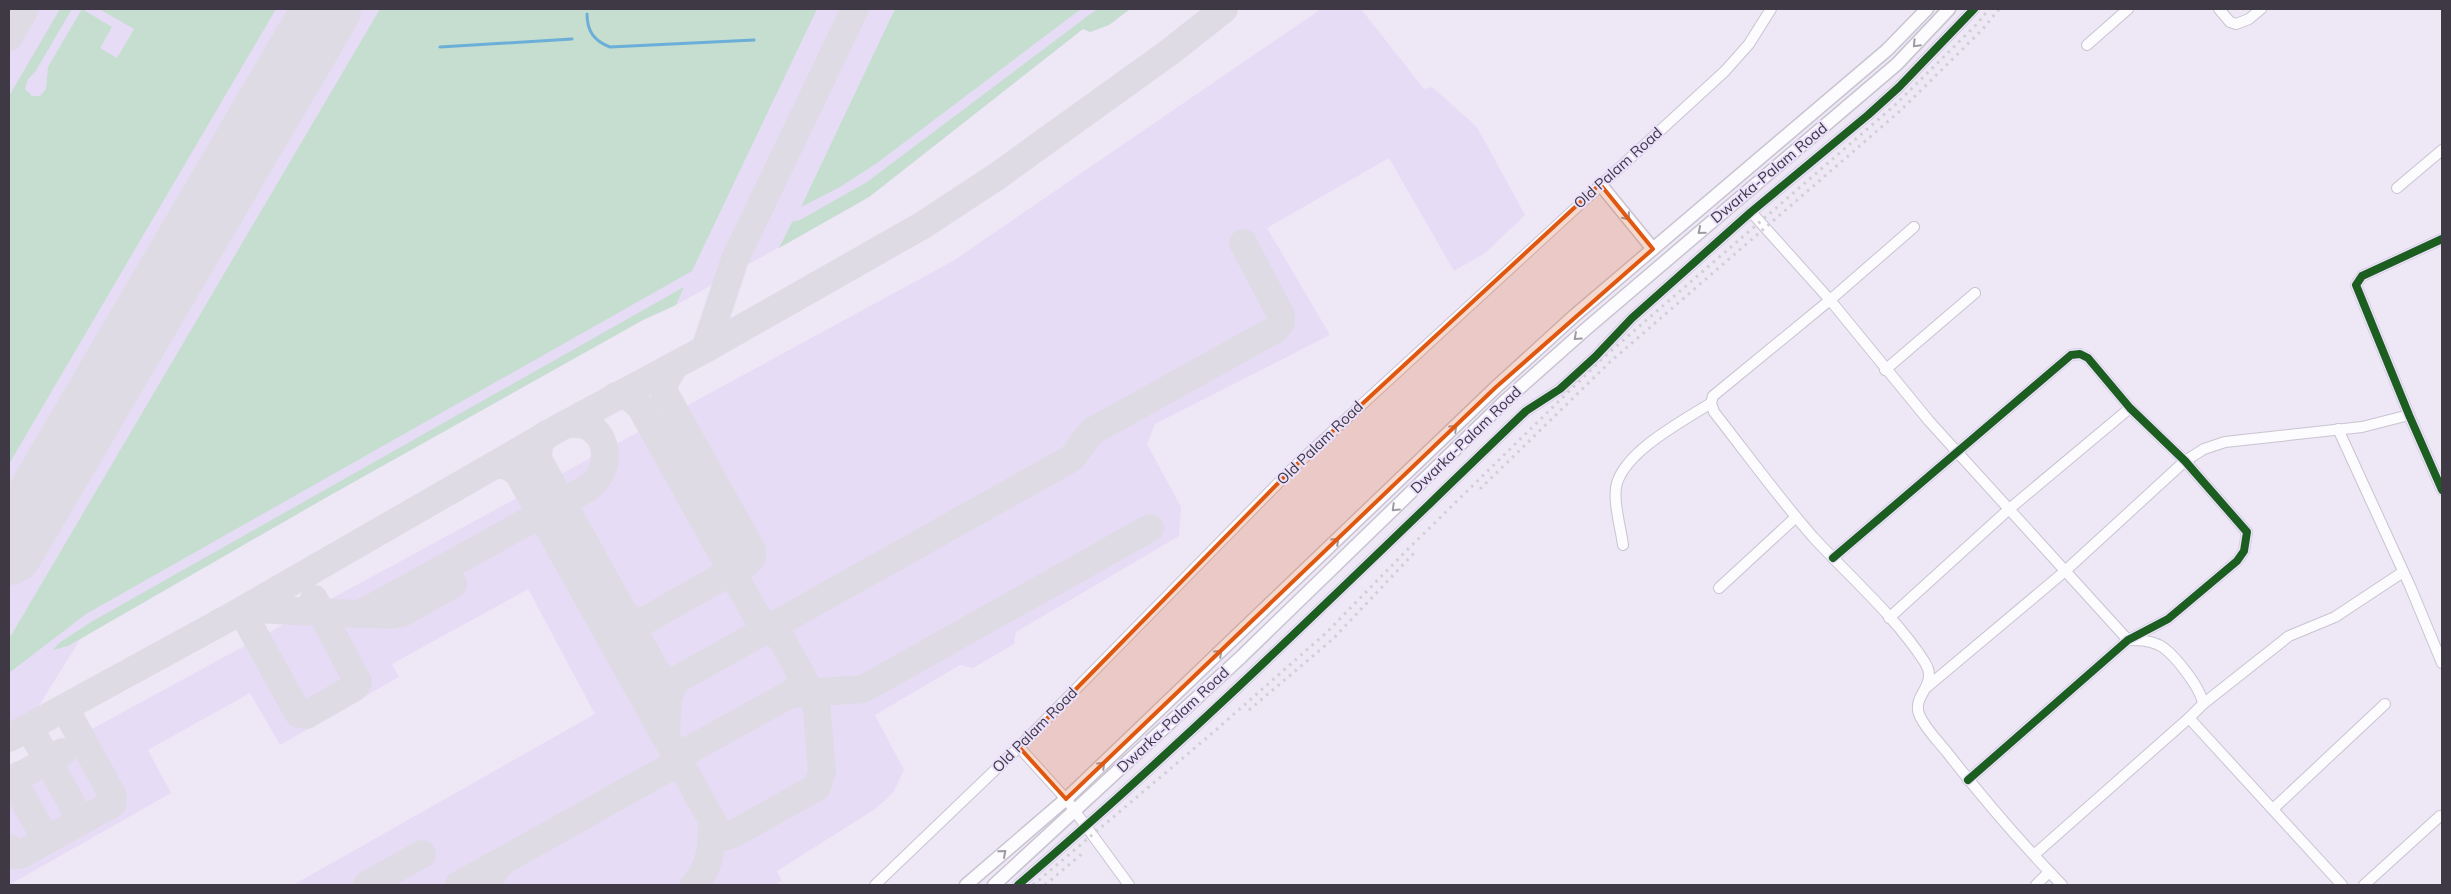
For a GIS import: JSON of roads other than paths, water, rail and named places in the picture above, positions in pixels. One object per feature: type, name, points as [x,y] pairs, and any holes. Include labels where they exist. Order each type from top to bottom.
[{"type":"main road","name":"Dwarka-Palam Road","points":[[966,885],[1066,799],[1495,388],[1574,316],[1888,50],[1927,9]]},
{"type":"main road","name":"Dwarka-Palam Road","points":[[994,885],[1240,657],[1506,400],[1586,329],[1897,64],[1949,9]]},
{"type":"main road","points":[[1600,184],[1653,249]]},
{"type":"street","name":"Old Palam Road","points":[[875,885],[1019,747],[1294,466],[1725,71],[1750,44],[1771,9]]},
{"type":"street","points":[[1018,885],[1087,827],[1215,709],[1526,411],[1560,389],[1595,357],[1632,318],[1750,212],[1899,87],[1974,9]]},
{"type":"street","points":[[2086,45],[2128,9]]},
{"type":"street","points":[[2219,9],[2230,22],[2236,24],[2249,19],[2261,9]]},
{"type":"street","points":[[2397,188],[2442,150]]},
{"type":"street","points":[[1750,212],[1830,300],[1885,370],[2064,572],[2128,640],[2148,640],[2161,646],[2176,659],[2202,695],[2202,704]]},
{"type":"street","points":[[1623,545],[1616,496],[1617,483],[1630,463],[1655,440],[1710,403],[1713,396],[1830,300],[1914,227]]},
{"type":"street","points":[[2442,239],[2362,276],[2356,285],[2442,490]]},
{"type":"street","points":[[1885,370],[1974,293]]},
{"type":"street","points":[[1833,558],[2071,355],[2080,354],[2088,358],[2130,408],[2185,461],[2247,532],[2244,551],[2237,561],[2168,618],[2128,640],[1968,780]]},
{"type":"street","points":[[1710,403],[1714,412],[1796,517],[1889,618],[1931,671],[1922,697],[1919,713],[1968,780],[2062,885]]},
{"type":"street","points":[[1889,618],[2008,510],[2130,408]]},
{"type":"street","points":[[1926,688],[2064,572],[2185,461],[2204,449],[2225,442],[2362,427],[2409,415]]},
{"type":"street","points":[[2338,429],[2442,663]]},
{"type":"street","points":[[1719,588],[1796,517]]},
{"type":"street","points":[[2035,854],[2189,718],[2202,704],[2289,636],[2335,617],[2403,572]]},
{"type":"street","points":[[2273,809],[2385,704]]},
{"type":"street","points":[[2189,718],[2342,885]]},
{"type":"street","points":[[1019,747],[1075,810],[1129,885]]},
{"type":"street","points":[[2364,885],[2440,816]]},
{"type":"street","points":[[2036,885],[2049,872]]},
{"type":"waterway","points":[[587,14],[588,25],[592,35],[610,47],[754,40]]},
{"type":"waterway","points":[[440,47],[572,39]]},
{"type":"railway","points":[[1033,885],[1209,736],[1326,633],[1408,549],[1605,356],[1895,105],[1976,25],[1989,9]]},
{"type":"railway","points":[[1480,489],[1610,362],[1900,111],[1982,30],[1999,9]]},
{"type":"railway","points":[[1249,710],[1333,639],[1414,553]]},
{"type":"railway","points":[[1045,885],[1084,852]]}]
